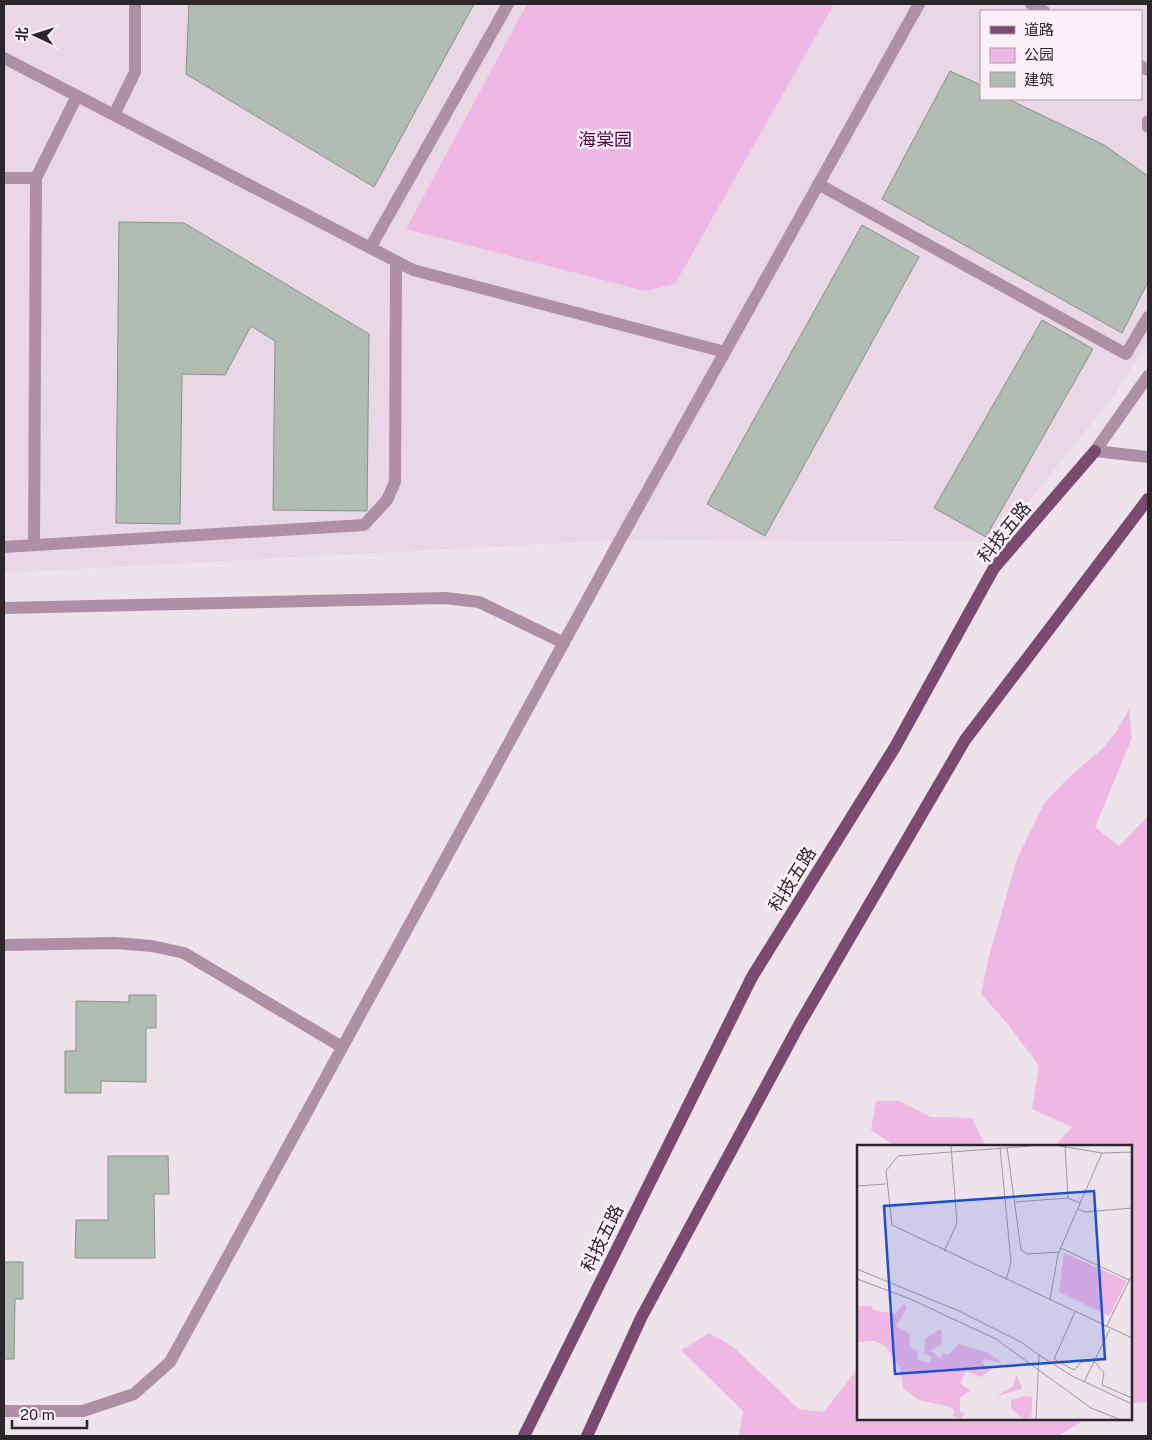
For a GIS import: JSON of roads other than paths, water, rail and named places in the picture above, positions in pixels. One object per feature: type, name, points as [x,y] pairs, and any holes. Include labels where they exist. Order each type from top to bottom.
[{"type":"main road","name":"科技五路","points":[[524,1436],[752,977],[894,747],[994,568],[1095,451]]},
{"type":"main road","points":[[587,1436],[641,1318],[795,1033],[965,740],[1148,499]]},
{"type":"street","points":[[114,115],[135,72],[135,4]]},
{"type":"street","points":[[370,248],[508,4]]},
{"type":"street","points":[[4,1411],[83,1411],[134,1394],[170,1362],[564,643],[919,4]]},
{"type":"street","points":[[1031,4],[1042,10]]},
{"type":"street","points":[[4,58],[414,270],[725,352]]},
{"type":"street","points":[[34,545],[36,178],[77,96]]},
{"type":"street","points":[[1148,121],[1148,127]]},
{"type":"street","points":[[4,178],[36,178]]},
{"type":"street","points":[[818,184],[1126,354],[1148,318]]},
{"type":"street","points":[[4,547],[364,525],[387,500],[395,482],[396,261]]},
{"type":"street","name":"科技五路","points":[[1095,451],[1148,376]]},
{"type":"street","points":[[1095,451],[1148,457]]},
{"type":"street","points":[[4,608],[445,598],[479,602],[564,643]]},
{"type":"street","points":[[4,945],[115,943],[152,946],[184,953],[342,1047]]},
{"type":"park label","name":"海棠园","points":[[605,139]]}]
